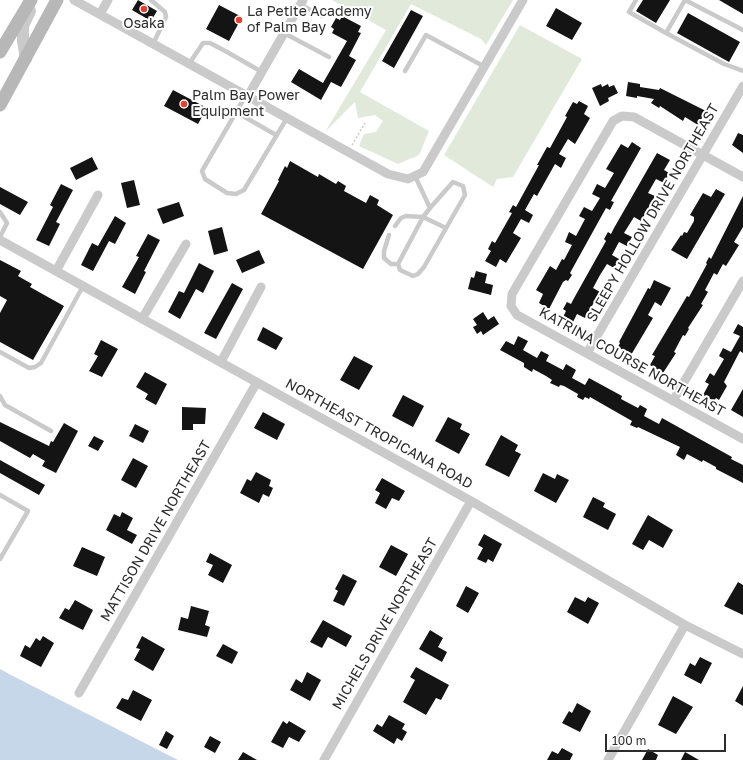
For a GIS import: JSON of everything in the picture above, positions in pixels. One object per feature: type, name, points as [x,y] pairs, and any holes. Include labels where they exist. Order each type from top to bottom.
[{"type":"main road","points":[[0,53],[31,0]]},
{"type":"main road","points":[[0,105],[57,0]]},
{"type":"street","points":[[26,59],[22,41],[23,26],[29,14],[31,0]]},
{"type":"street","points":[[74,0],[388,174],[408,179],[423,172],[523,0]]},
{"type":"street","points":[[100,14],[108,0]]},
{"type":"street","points":[[247,96],[302,2]]},
{"type":"street","name":"SLEEPY HOLLOW DRIVE NORTHEAST","points":[[587,354],[743,86]]},
{"type":"street","name":"KATRINA COURSE NORTHEAST","points":[[703,155],[634,117],[622,116],[613,120],[512,294],[511,306],[517,315],[743,440]]},
{"type":"street","points":[[703,155],[743,177]]},
{"type":"street","points":[[56,271],[98,195]]},
{"type":"street","name":"NORTHEAST TROPICANA ROAD","points":[[0,238],[56,271],[471,501],[685,625],[743,654]]},
{"type":"street","points":[[142,319],[186,244]]},
{"type":"street","points":[[673,400],[743,281]]},
{"type":"street","points":[[221,362],[261,287]]},
{"type":"street","name":"MATTISON DRIVE NORTHEAST","points":[[79,693],[257,382]]},
{"type":"street","name":"MICHELS DRIVE NORTHEAST","points":[[324,760],[471,501]]},
{"type":"street","points":[[608,760],[685,625]]},
{"type":"lane","points":[[151,0],[166,12],[166,17],[153,44]]},
{"type":"lane","points":[[636,0],[629,12],[724,64],[743,71]]},
{"type":"lane","points":[[666,33],[685,0],[743,30]]},
{"type":"lane","points":[[302,2],[322,16]]},
{"type":"lane","points":[[284,33],[329,57]]},
{"type":"lane","points":[[405,71],[426,35],[485,67]]},
{"type":"lane","points":[[189,64],[203,43],[210,43],[262,72]]},
{"type":"lane","points":[[247,96],[236,112],[202,171],[205,179],[227,193],[236,194],[244,190],[286,118]]},
{"type":"lane","points":[[236,112],[276,135]]},
{"type":"lane","points":[[415,176],[430,208]]},
{"type":"lane","points":[[454,182],[463,186],[465,195],[418,274],[413,276],[400,270],[398,264],[423,217],[430,208],[454,182]]},
{"type":"lane","points":[[0,212],[8,223],[0,238]]},
{"type":"lane","points":[[395,226],[401,218],[406,216],[423,217],[446,228]]},
{"type":"lane","points":[[389,235],[384,251],[384,258],[391,264],[398,264]]},
{"type":"lane","points":[[0,352],[29,368],[35,367],[41,363],[83,286]]},
{"type":"lane","points":[[0,396],[5,405],[51,431]]},
{"type":"lane","points":[[0,495],[28,511],[0,560]]},
{"type":"path","points":[[348,152],[365,123]]},
{"type":"green space","points":[[332,0],[513,0],[486,45],[481,39],[411,4],[360,92],[429,131],[419,155],[398,164],[359,146],[364,134],[376,132],[383,121],[375,115],[358,118],[355,102],[325,132],[386,30]]},
{"type":"green space","points":[[520,25],[582,59],[513,177],[497,179],[493,187],[444,155]]},
{"type":"water","points":[[0,669],[9,674],[178,760],[0,760]]},
{"type":"building","points":[[138,0],[157,11],[151,21],[132,10]]},
{"type":"building","points":[[643,0],[670,0],[656,23],[636,11]]},
{"type":"building","points":[[719,0],[743,0],[743,14]]},
{"type":"building","points":[[219,5],[242,17],[229,41],[206,29]]},
{"type":"building","points":[[556,8],[582,23],[572,40],[546,26]]},
{"type":"building","points":[[411,10],[423,16],[394,68],[382,61]]},
{"type":"building","points":[[688,13],[740,42],[729,62],[677,33]]},
{"type":"building","points":[[342,16],[361,26],[358,32],[361,33],[349,56],[356,60],[341,87],[331,82],[321,100],[291,82],[299,69],[323,83],[347,41],[332,33],[334,29],[331,27],[336,18],[340,20]]},
{"type":"building","points":[[628,82],[640,84],[640,87],[659,90],[660,88],[706,111],[698,125],[685,117],[683,121],[660,106],[659,108],[651,103],[654,99],[626,96]]},
{"type":"building","points":[[601,84],[602,87],[608,84],[609,87],[614,85],[618,93],[608,98],[609,101],[600,106],[592,88]]},
{"type":"building","points":[[173,90],[207,108],[198,124],[164,106]]},
{"type":"building","points":[[579,101],[588,106],[584,114],[590,118],[575,144],[568,139],[559,154],[566,158],[561,168],[555,164],[537,196],[534,194],[525,210],[533,215],[529,223],[521,219],[513,233],[521,238],[506,263],[500,259],[496,267],[485,261],[491,251],[488,249],[492,241],[495,243],[512,213],[509,212],[513,205],[516,207],[547,147],[550,148],[567,117],[565,116],[573,102],[577,104]]},
{"type":"building","points":[[738,133],[743,135],[743,153],[732,145]]},
{"type":"building","points":[[632,142],[641,148],[611,201],[614,202],[610,210],[606,208],[570,273],[572,275],[568,281],[566,280],[563,282],[549,309],[539,303],[543,294],[536,290],[550,266],[556,270],[562,259],[564,260],[572,245],[565,242],[569,232],[576,236],[585,219],[579,216],[584,207],[592,211],[600,198],[592,194],[597,184],[605,188],[614,173],[606,169],[621,144],[628,148]]},
{"type":"building","points":[[657,153],[670,160],[664,170],[669,173],[664,183],[656,179],[648,193],[655,196],[641,221],[634,217],[624,233],[632,237],[627,246],[619,242],[612,255],[619,259],[614,268],[607,264],[600,275],[593,288],[600,292],[585,318],[577,314],[573,322],[563,317],[566,311],[563,309],[567,302],[571,304],[606,241],[604,239],[608,232],[611,234]]},
{"type":"building","points":[[92,157],[98,169],[76,180],[70,168]]},
{"type":"building","points":[[290,161],[318,177],[319,174],[336,184],[338,181],[346,186],[344,191],[366,203],[370,195],[379,200],[377,205],[393,215],[363,269],[261,214],[279,181],[278,180],[285,166],[287,168]]},
{"type":"building","points":[[134,180],[140,205],[127,208],[121,183]]},
{"type":"building","points":[[61,184],[73,190],[56,222],[60,224],[49,246],[36,240],[53,207],[50,205]]},
{"type":"building","points":[[0,187],[28,202],[20,215],[0,204]]},
{"type":"building","points":[[716,189],[725,194],[687,259],[671,250],[681,235],[682,236],[684,232],[687,233],[694,221],[694,217],[690,215],[703,193],[711,197]]},
{"type":"building","points":[[743,196],[743,227],[734,242],[739,245],[726,266],[723,264],[717,275],[714,273],[705,290],[708,292],[701,304],[703,305],[688,328],[689,329],[685,336],[683,335],[674,352],[676,353],[663,373],[650,365],[655,356],[652,355],[687,296],[689,297],[707,264],[706,263],[709,257],[711,259]]},
{"type":"building","points":[[179,202],[184,216],[163,224],[157,209]]},
{"type":"building","points":[[115,216],[126,223],[115,244],[109,241],[93,271],[81,265],[92,243],[98,246]]},
{"type":"building","points":[[222,227],[228,251],[214,255],[208,231]]},
{"type":"building","points":[[148,234],[160,240],[144,271],[146,272],[135,294],[122,287],[139,257],[136,256]]},
{"type":"building","points":[[259,250],[265,263],[242,273],[236,260]]},
{"type":"building","points":[[0,260],[21,271],[18,276],[32,284],[30,287],[64,306],[33,360],[0,342],[0,313],[7,300],[0,296]]},
{"type":"building","points":[[199,263],[214,271],[203,293],[196,289],[180,319],[168,312],[179,291],[184,293]]},
{"type":"building","points":[[476,271],[487,274],[485,283],[493,285],[491,295],[468,289],[471,277],[474,278]]},
{"type":"building","points":[[654,280],[671,288],[661,306],[655,302],[648,315],[653,318],[631,355],[618,347],[619,342],[648,288],[650,289]]},
{"type":"building","points":[[232,283],[243,289],[216,339],[204,333]]},
{"type":"building","points":[[483,312],[488,320],[494,316],[499,324],[483,335],[481,331],[477,334],[473,327],[477,325],[473,319]]},
{"type":"building","points":[[738,324],[743,327],[743,353],[740,351],[724,382],[727,386],[719,400],[716,398],[714,401],[703,395],[709,384],[705,382],[710,373],[714,376],[724,359],[719,356],[723,348],[731,352],[740,336],[733,333]]},
{"type":"building","points":[[263,327],[283,338],[276,350],[257,340]]},
{"type":"building","points":[[518,336],[528,341],[523,350],[537,358],[541,351],[549,355],[546,361],[563,370],[566,364],[576,370],[572,378],[585,385],[589,378],[622,396],[621,399],[638,408],[640,405],[647,409],[644,416],[659,424],[662,418],[732,457],[731,459],[743,465],[743,483],[716,469],[716,467],[703,460],[702,462],[687,454],[684,460],[676,455],[680,447],[638,427],[637,428],[630,425],[632,421],[590,397],[589,399],[585,397],[583,400],[577,397],[578,394],[564,386],[560,385],[559,387],[550,383],[552,380],[546,376],[533,369],[532,372],[524,367],[524,363],[500,350],[506,341],[514,345]]},
{"type":"building","points":[[101,340],[118,349],[102,377],[89,371],[98,356],[94,354]]},
{"type":"building","points":[[354,356],[373,366],[359,390],[340,380]]},
{"type":"building","points":[[145,372],[167,384],[156,405],[145,399],[148,394],[136,387]]},
{"type":"building","points":[[743,389],[743,417],[731,410]]},
{"type":"building","points":[[403,395],[424,406],[413,427],[392,416]]},
{"type":"building","points":[[182,407],[206,408],[205,424],[193,424],[193,430],[182,430]]},
{"type":"building","points":[[263,412],[285,424],[277,440],[254,428]]},
{"type":"building","points":[[448,417],[462,424],[460,429],[470,434],[459,454],[435,441]]},
{"type":"building","points":[[0,422],[49,446],[64,423],[78,431],[56,473],[42,466],[45,461],[33,454],[30,458],[0,441]]},
{"type":"building","points":[[135,424],[149,431],[143,443],[129,436]]},
{"type":"building","points":[[501,435],[518,445],[515,451],[521,454],[509,477],[485,465]]},
{"type":"building","points":[[94,436],[104,441],[98,451],[88,446]]},
{"type":"building","points":[[133,458],[148,466],[136,488],[121,480]]},
{"type":"building","points":[[0,460],[45,485],[39,495],[0,473]]},
{"type":"building","points":[[256,472],[271,480],[269,486],[273,488],[269,497],[263,494],[259,503],[240,493],[247,479],[251,481]]},
{"type":"building","points":[[543,473],[555,479],[557,474],[569,480],[556,503],[534,491]]},
{"type":"building","points":[[382,478],[405,491],[399,501],[392,498],[386,509],[375,503],[380,493],[375,490]]},
{"type":"building","points":[[593,497],[605,503],[603,507],[616,514],[608,530],[583,517]]},
{"type":"building","points":[[122,512],[133,518],[127,530],[137,535],[132,544],[106,530],[114,514],[120,517]]},
{"type":"building","points":[[648,515],[673,530],[663,548],[649,540],[643,550],[632,544]]},
{"type":"building","points":[[484,534],[502,544],[493,562],[488,559],[486,563],[477,559],[483,548],[478,545]]},
{"type":"building","points":[[391,545],[408,554],[396,576],[379,567]]},
{"type":"building","points":[[82,547],[105,557],[97,576],[73,566]]},
{"type":"building","points":[[210,553],[232,565],[223,583],[208,575],[213,565],[206,562]]},
{"type":"building","points":[[343,574],[357,581],[344,606],[333,601],[338,591],[335,589]]},
{"type":"building","points":[[738,582],[743,585],[743,615],[724,606]]},
{"type":"building","points":[[466,586],[479,593],[468,613],[456,606]]},
{"type":"building","points":[[575,597],[585,602],[588,597],[599,603],[588,624],[567,612]]},
{"type":"building","points":[[75,600],[93,610],[83,630],[59,618],[65,608],[69,610]]},
{"type":"building","points":[[191,606],[209,611],[205,625],[210,627],[207,637],[178,630],[181,617],[188,619]]},
{"type":"building","points":[[323,620],[352,636],[346,647],[328,637],[322,648],[310,642]]},
{"type":"building","points":[[430,630],[443,638],[438,647],[447,652],[442,662],[419,649]]},
{"type":"building","points":[[43,636],[54,643],[41,667],[20,656],[25,645],[30,648],[36,638],[40,641]]},
{"type":"building","points":[[142,636],[165,649],[153,671],[134,660],[140,649],[136,648]]},
{"type":"building","points":[[223,644],[238,652],[232,664],[216,656]]},
{"type":"building","points":[[700,657],[712,663],[701,684],[684,675],[690,663],[695,666]]},
{"type":"building","points":[[416,667],[449,685],[441,700],[436,698],[426,715],[403,702],[415,680],[410,677]]},
{"type":"building","points":[[307,672],[321,680],[310,701],[290,690],[296,679],[302,683]]},
{"type":"building","points":[[743,686],[743,706],[735,701]]},
{"type":"building","points":[[133,690],[152,700],[141,721],[116,708],[122,698],[128,700]]},
{"type":"building","points":[[673,696],[693,707],[676,734],[658,725]]},
{"type":"building","points":[[577,703],[591,711],[580,732],[562,723],[569,711],[572,713]]},
{"type":"building","points":[[389,715],[405,724],[402,729],[407,732],[402,741],[397,738],[394,744],[373,731],[377,724],[382,727]]},
{"type":"building","points":[[283,721],[287,724],[289,721],[306,731],[299,742],[289,737],[283,748],[271,742]]},
{"type":"building","points":[[166,731],[174,736],[167,749],[159,745]]},
{"type":"building","points":[[210,736],[221,742],[215,753],[204,747]]},
{"type":"building","points":[[562,748],[573,754],[570,760],[547,760],[552,751],[558,754]]},
{"type":"building","points":[[648,749],[658,755],[656,760],[642,760]]},
{"type":"building","points":[[243,752],[257,760],[238,760]]},
{"type":"building","points":[[685,752],[699,760],[681,760]]},
{"type":"place","name":"Osaka","points":[[144,9]]},
{"type":"place","name":"La Petite Academy of Palm Bay","points":[[239,20]]},
{"type":"place","name":"Palm Bay Power Equipment","points":[[184,104]]}]
